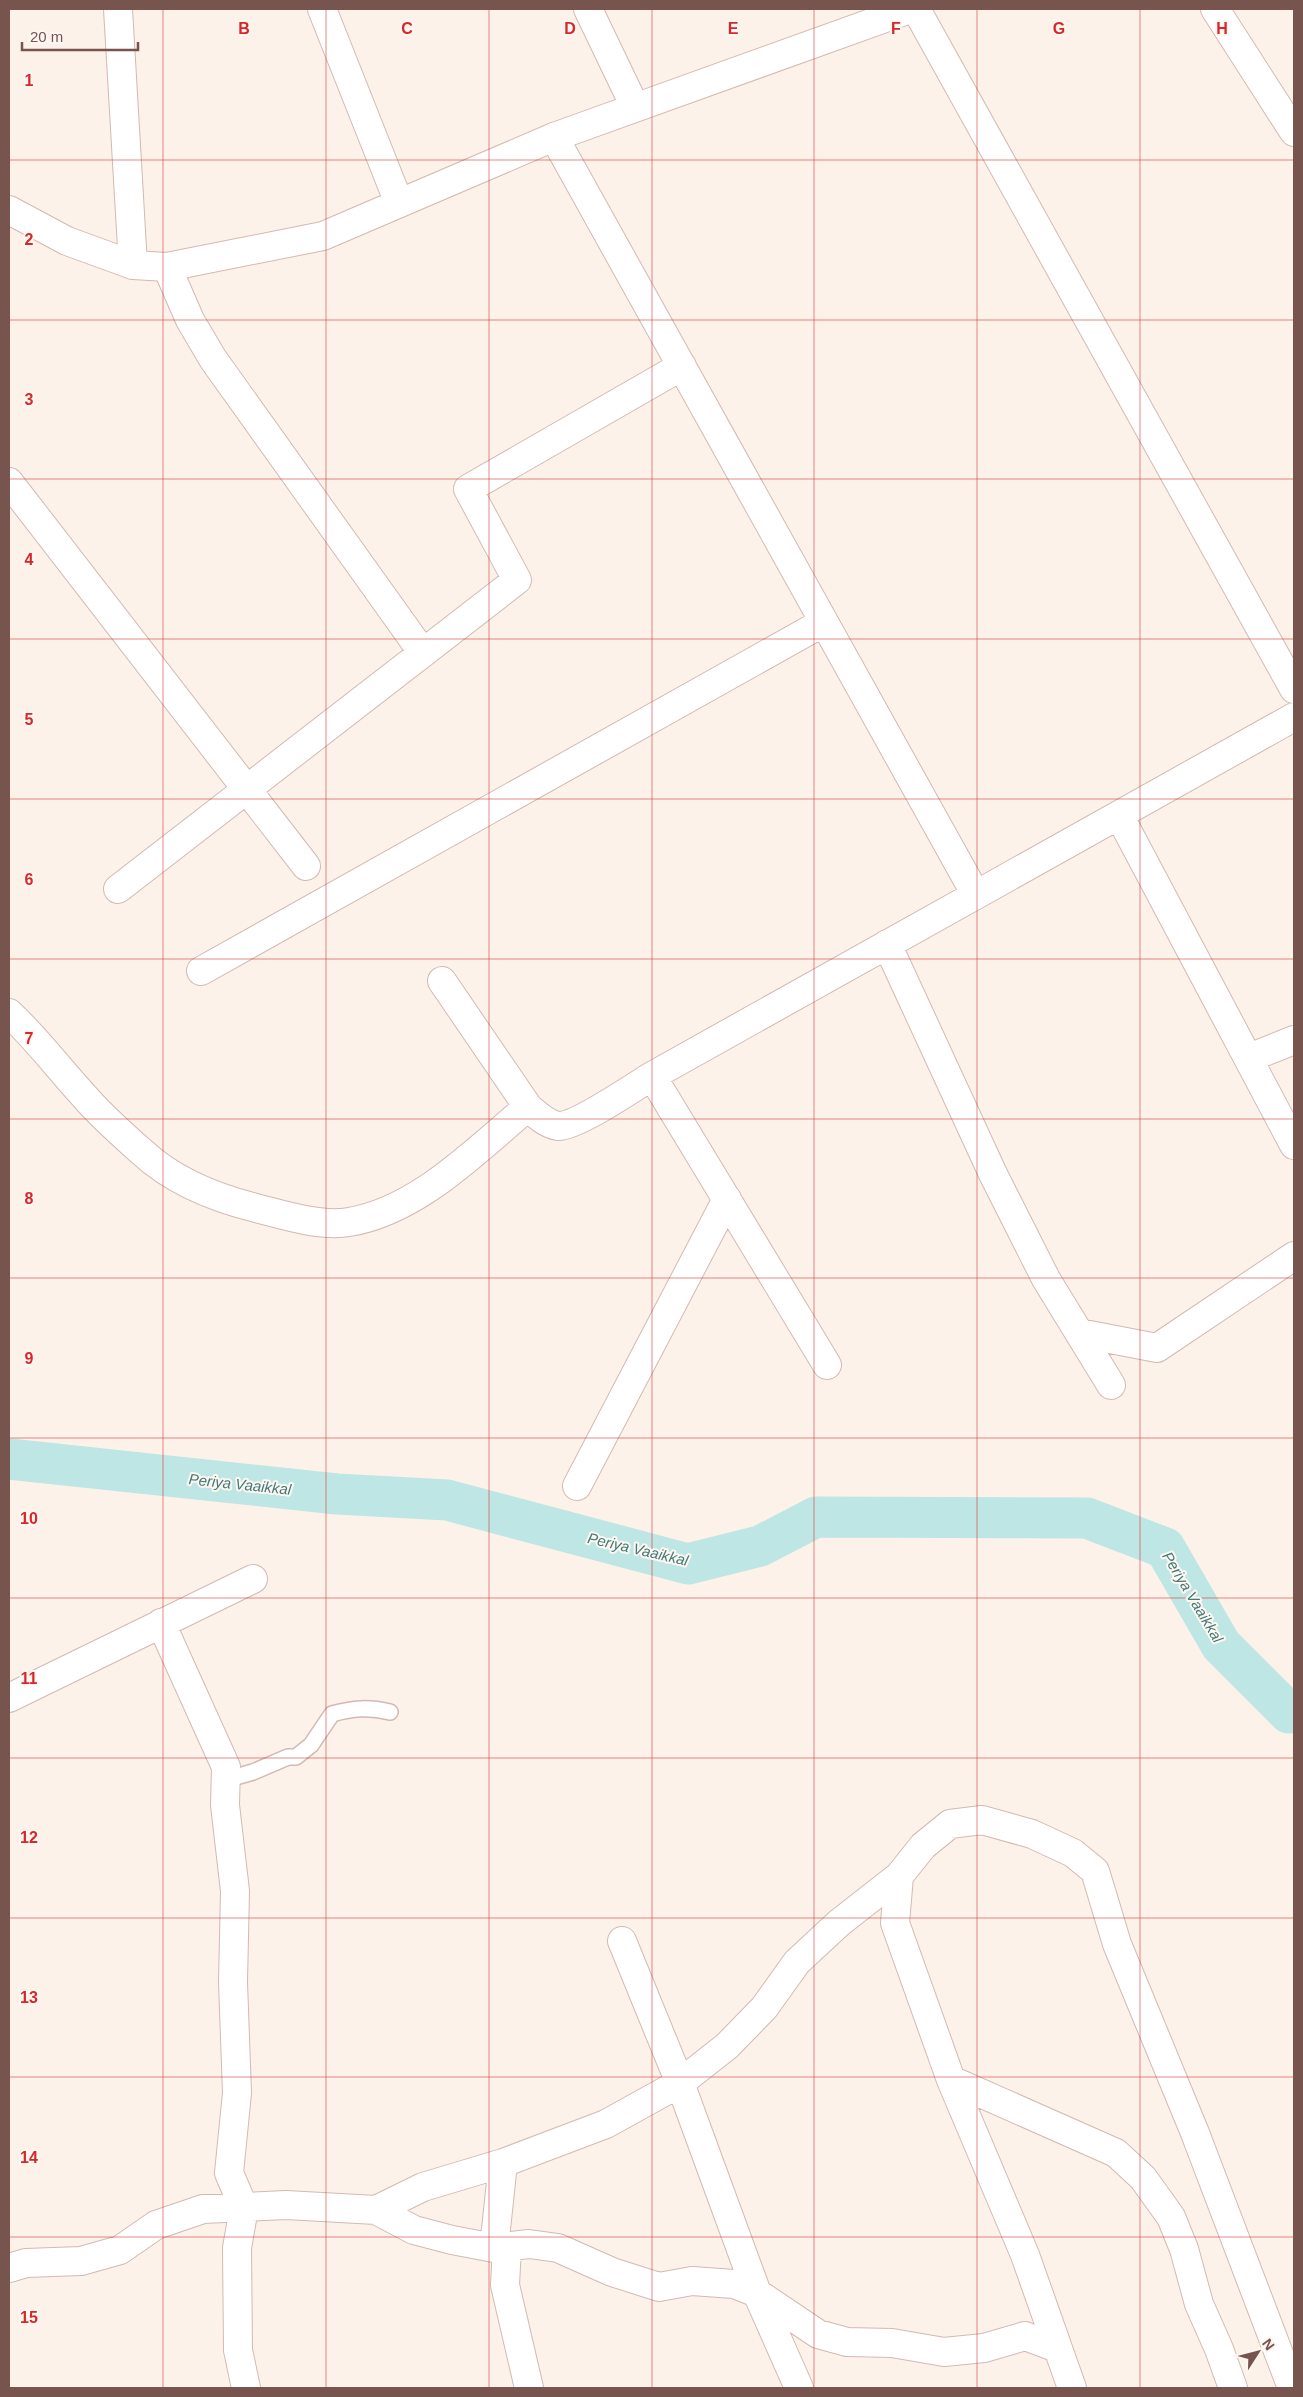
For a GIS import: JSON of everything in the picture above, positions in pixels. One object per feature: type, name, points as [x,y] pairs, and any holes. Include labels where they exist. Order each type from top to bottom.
[{"type":"street","points":[[118,9],[133,265]]},
{"type":"street","points":[[322,9],[399,203]]},
{"type":"street","points":[[588,9],[635,108]]},
{"type":"street","points":[[9,211],[67,242],[133,265],[167,267],[323,236],[554,136],[910,9]]},
{"type":"street","points":[[916,9],[1294,689]]},
{"type":"street","points":[[1215,9],[1294,132]]},
{"type":"street","points":[[554,136],[976,895]]},
{"type":"street","points":[[167,267],[190,320],[213,360],[423,653]]},
{"type":"street","points":[[118,888],[518,580],[468,489],[682,366]]},
{"type":"street","points":[[9,482],[306,866]]},
{"type":"street","points":[[201,971],[824,622]]},
{"type":"street","points":[[442,982],[528,1107],[541,1119],[558,1126],[576,1122],[652,1076],[1294,717]]},
{"type":"street","points":[[1119,815],[1294,1145]]},
{"type":"street","points":[[887,944],[993,1174],[1046,1278],[1111,1385]]},
{"type":"street","points":[[9,1013],[30,1032],[86,1098],[144,1154],[178,1177],[220,1199],[301,1220],[348,1222],[384,1212],[422,1194],[528,1107]]},
{"type":"street","points":[[1249,1058],[1294,1040]]},
{"type":"street","points":[[652,1076],[827,1365]]},
{"type":"street","points":[[577,1486],[727,1199]]},
{"type":"street","points":[[1079,1333],[1157,1348],[1294,1256]]},
{"type":"street","points":[[9,1698],[253,1579]]},
{"type":"street","points":[[161,1624],[226,1767],[225,1805],[235,1891],[233,1982],[237,2093],[229,2173],[244,2208],[236,2248],[238,2350],[246,2388]]},
{"type":"street","points":[[376,2210],[423,2187],[503,2162],[606,2124],[680,2083],[728,2046],[764,2008],[797,1962],[839,1924],[899,1876],[923,1846],[950,1824],[982,1820],[1032,1834],[1073,1853],[1095,1871],[1117,1944],[1195,2133],[1292,2388]]},
{"type":"street","points":[[899,1876],[895,1923],[951,2080],[1025,2255],[1072,2388]]},
{"type":"street","points":[[622,1941],[680,2083],[757,2293],[800,2388]]},
{"type":"street","points":[[951,2080],[1116,2153],[1143,2178],[1171,2217],[1184,2249],[1199,2304],[1219,2349],[1233,2388]]},
{"type":"street","points":[[503,2162],[500,2248],[505,2285],[528,2388]]},
{"type":"street","points":[[9,2268],[26,2263],[81,2261],[120,2250],[156,2225],[203,2209],[286,2205],[376,2210],[414,2230],[500,2248],[529,2244],[558,2248],[612,2272],[659,2287],[692,2282],[734,2284],[757,2293],[818,2334],[847,2342],[892,2343],[944,2352],[984,2348],[1025,2336],[1057,2348]]},
{"type":"lane","points":[[226,1780],[252,1772],[288,1757],[296,1757],[311,1745],[332,1714],[353,1708],[372,1708],[390,1712]]},
{"type":"waterway","name":"Periya Vaaikkal","points":[[9,1459],[337,1494],[447,1500],[688,1564],[760,1546],[816,1517],[1087,1518],[1165,1548],[1221,1645],[1289,1713],[1294,1710]]}]
